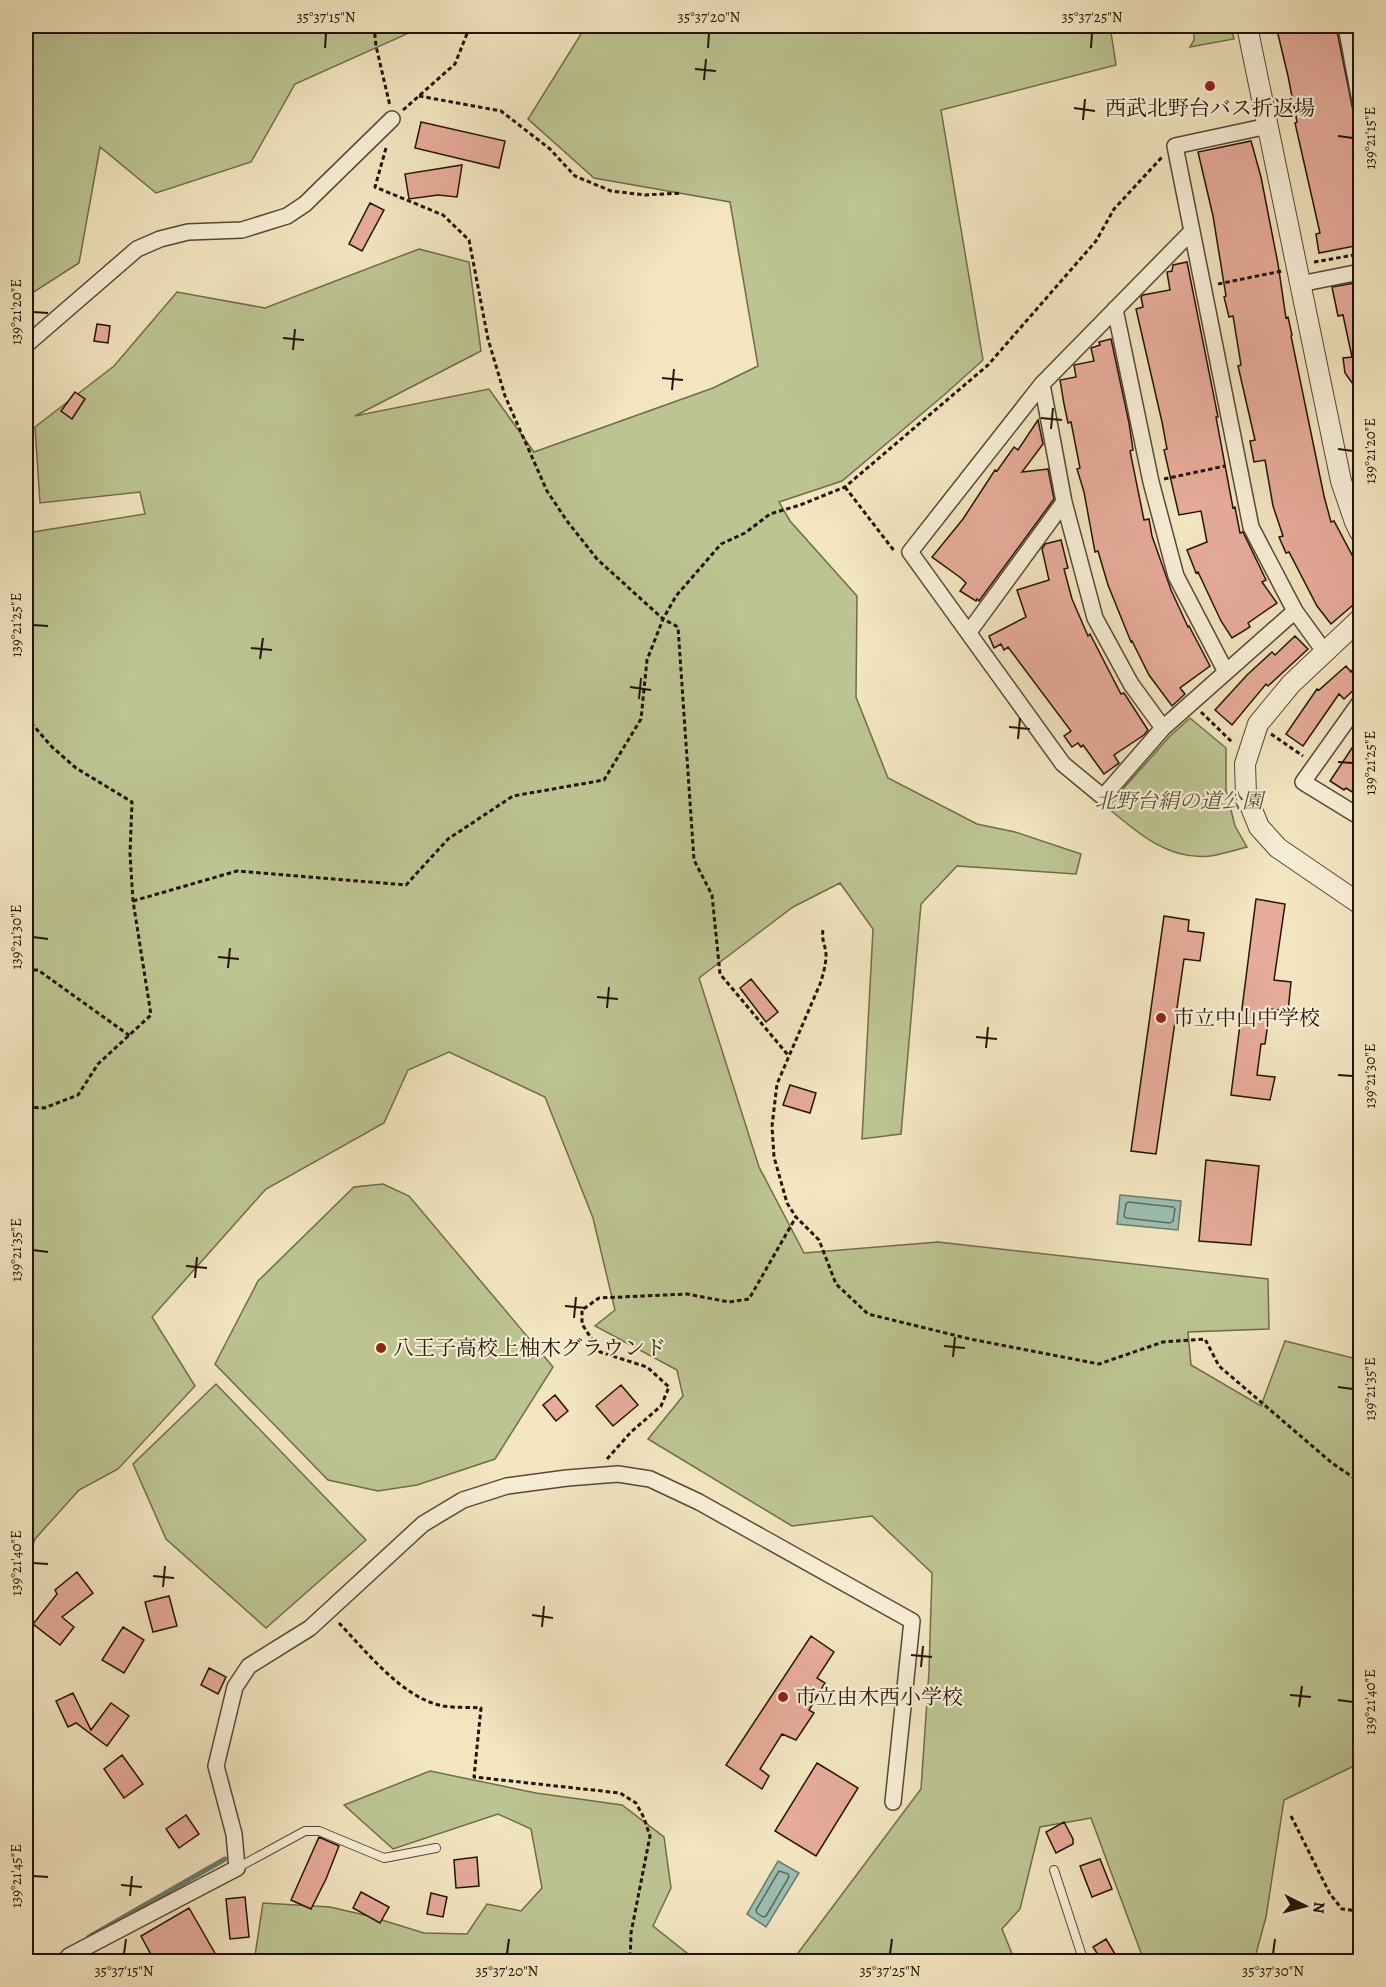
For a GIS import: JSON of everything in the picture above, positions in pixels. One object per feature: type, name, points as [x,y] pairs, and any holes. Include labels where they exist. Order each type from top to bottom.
[{"type":"street","points":[[1247,26],[1341,481],[1360,532]]},
{"type":"street","points":[[1346,26],[1360,101]]},
{"type":"street","points":[[26,345],[137,249],[160,239],[188,232],[242,230],[287,216],[305,204],[392,119]]},
{"type":"street","points":[[1268,126],[1175,146],[1251,527],[1295,611],[1324,651]]},
{"type":"street","points":[[1192,231],[1042,384],[910,552],[1063,764],[1103,797],[1163,728],[1295,611]]},
{"type":"street","points":[[1300,284],[1360,272]]},
{"type":"street","points":[[1115,309],[1151,482],[1176,576],[1226,672]]},
{"type":"street","points":[[1042,384],[1064,502],[1095,618],[1131,684],[1163,728]]},
{"type":"street","points":[[969,632],[1064,502]]},
{"type":"street","points":[[1360,618],[1291,684],[1258,724],[1245,764],[1246,795],[1259,827],[1278,848],[1360,904]]},
{"type":"street","points":[[1360,702],[1303,782],[1360,817]]},
{"type":"street","points":[[64,1962],[69,1956],[237,1868],[234,1834],[216,1767],[235,1687],[249,1666],[310,1628],[423,1524],[463,1500],[507,1486],[618,1474],[650,1479],[699,1503],[912,1622],[893,1802]]},
{"type":"lane","points":[[237,1868],[305,1831],[319,1831],[384,1858],[436,1848]]},
{"type":"lane","points":[[1054,1870],[1084,1962]]},
{"type":"path","points":[[374,26],[376,46],[392,119],[375,187],[443,215],[469,240],[488,339],[502,387],[547,491],[597,559],[663,619],[678,627],[694,860],[712,895],[720,974],[788,1055]]},
{"type":"path","points":[[392,119],[455,64],[470,26]]},
{"type":"path","points":[[419,96],[501,111],[550,149],[575,176],[611,191],[645,195],[682,193]]},
{"type":"path","points":[[133,901],[237,871],[406,885],[448,838],[513,796],[604,780],[641,719],[646,660],[663,619],[676,596],[721,544],[745,533],[771,514],[845,487],[988,365],[1096,241],[1114,209],[1175,146]]},
{"type":"path","points":[[1309,263],[1360,254]]},
{"type":"path","points":[[1204,287],[1285,270]]},
{"type":"path","points":[[1151,482],[1239,464]]},
{"type":"path","points":[[845,487],[902,562],[916,561]]},
{"type":"path","points":[[1192,703],[1248,757]]},
{"type":"path","points":[[26,717],[52,747],[76,768],[132,802],[130,854],[133,901],[151,1015],[98,1064],[78,1095],[44,1108],[26,1107]]},
{"type":"path","points":[[1265,729],[1316,765]]},
{"type":"path","points":[[823,930],[822,939],[826,952],[820,984],[777,1084],[772,1126],[774,1157],[787,1203],[796,1217],[819,1240],[836,1284],[868,1314],[970,1339],[1099,1364],[1163,1342],[1205,1339],[1219,1366],[1332,1463],[1360,1482]]},
{"type":"path","points":[[26,970],[38,970],[130,1036]]},
{"type":"path","points":[[591,1478],[631,1432],[661,1406],[669,1387],[647,1367],[600,1352],[582,1324],[582,1310],[599,1298],[687,1294],[729,1302],[749,1299],[796,1217]]},
{"type":"path","points":[[327,1612],[397,1682],[424,1700],[444,1706],[481,1708],[474,1777],[620,1792],[636,1803],[650,1836],[631,1933],[630,1962]]},
{"type":"path","points":[[1291,1816],[1330,1894],[1342,1909],[1360,1911]]},
{"type":"green space","points":[[26,26],[413,26],[409,33],[295,84],[251,162],[156,193],[100,147],[79,263],[26,297]]},
{"type":"green space","points":[[586,26],[1110,26],[1116,65],[941,110],[983,360],[842,481],[779,502],[790,521],[857,596],[856,697],[888,778],[977,824],[1015,832],[1081,854],[1076,874],[957,866],[921,904],[901,1134],[862,1139],[873,929],[840,883],[793,907],[699,978],[759,1167],[804,1253],[938,1242],[1268,1279],[1269,1329],[1188,1332],[1191,1365],[1261,1406],[1285,1341],[1353,1358],[1360,1453],[1360,1763],[1284,1800],[1266,1917],[1254,1961],[1144,1961],[1091,1818],[1040,1827],[1020,1909],[1002,1929],[1015,1961],[792,1961],[921,1789],[929,1671],[932,1573],[872,1516],[792,1526],[648,1439],[683,1396],[677,1370],[595,1326],[615,1310],[593,1218],[545,1097],[449,1052],[408,1070],[384,1123],[266,1189],[152,1317],[195,1386],[118,1469],[79,1490],[35,1539],[26,1564],[26,536],[27,533],[145,514],[140,492],[40,503],[35,427],[114,366],[177,292],[265,308],[419,249],[469,262],[481,351],[355,416],[489,389],[534,452],[713,388],[758,366],[730,202],[594,178],[528,119]]},
{"type":"green space","points":[[1194,26],[1231,26],[1234,39],[1190,47],[1194,40]]},
{"type":"green space","name":"北野台絹の道公園","points":[[1190,718],[1226,748],[1226,790],[1235,826],[1247,847],[1210,856],[1181,854],[1154,843],[1107,807],[1170,736]]},
{"type":"green space","name":"八王子高校上柚木グラウンド","points":[[383,1184],[409,1196],[553,1367],[495,1459],[417,1485],[378,1491],[328,1480],[215,1364],[258,1281],[354,1187]]},
{"type":"green space","points":[[216,1384],[366,1540],[266,1628],[166,1539],[133,1464]]},
{"type":"green space","points":[[430,1771],[536,1793],[622,1805],[664,1837],[671,1888],[653,1926],[697,1961],[254,1962],[263,1903],[330,1907],[424,1933],[467,1934],[487,1904],[521,1911],[542,1888],[531,1829],[498,1814],[393,1849],[344,1805]]},
{"type":"water","points":[[1120,1195],[1181,1201],[1178,1230],[1117,1224]]},
{"type":"water","points":[[778,1861],[799,1873],[766,1927],[747,1914]]},
{"type":"building","points":[[1276,26],[1336,26],[1360,145],[1360,245],[1319,253],[1316,234],[1320,233]]},
{"type":"building","points":[[421,122],[505,141],[499,168],[415,148]]},
{"type":"building","points":[[1251,141],[1261,177],[1286,318],[1288,317],[1292,335],[1324,496],[1331,522],[1334,521],[1360,570],[1360,599],[1331,624],[1317,606],[1279,537],[1283,536],[1273,506],[1265,460],[1254,462],[1250,441],[1255,440],[1238,366],[1241,365],[1233,316],[1229,317],[1224,297],[1226,296],[1213,216],[1198,152]]},
{"type":"building","points":[[462,165],[457,197],[438,195],[409,199],[405,174]]},
{"type":"building","points":[[370,203],[384,210],[362,251],[349,244]]},
{"type":"building","points":[[1187,262],[1218,417],[1216,417],[1233,508],[1235,507],[1240,533],[1243,532],[1266,580],[1262,582],[1277,603],[1248,623],[1250,627],[1232,638],[1221,621],[1198,572],[1196,573],[1187,550],[1207,542],[1201,511],[1179,515],[1164,450],[1167,449],[1162,422],[1136,309],[1143,307],[1141,297],[1143,295],[1170,290],[1167,272],[1172,271],[1173,265]]},
{"type":"building","points":[[1360,282],[1360,394],[1345,373],[1343,358],[1352,357],[1343,315],[1338,316],[1332,287]]},
{"type":"building","points":[[97,324],[110,326],[108,343],[94,341]]},
{"type":"building","points":[[1111,339],[1129,423],[1133,450],[1130,451],[1144,520],[1149,519],[1152,536],[1171,590],[1210,666],[1180,688],[1185,694],[1172,706],[1149,675],[1131,642],[1108,585],[1098,551],[1095,552],[1084,492],[1077,469],[1080,468],[1071,422],[1068,423],[1060,380],[1076,377],[1074,365],[1094,361],[1091,348],[1100,345],[1099,342]]},
{"type":"building","points":[[75,392],[85,399],[72,419],[61,411]]},
{"type":"building","points":[[1038,420],[1043,444],[1022,472],[1048,469],[1054,499],[979,601],[977,599],[976,601],[960,591],[966,583],[961,578],[932,557],[963,519],[995,470],[997,471],[1014,447],[1018,450]]},
{"type":"building","points":[[1061,540],[1068,568],[1064,569],[1072,599],[1088,636],[1090,634],[1121,694],[1124,693],[1148,730],[1114,755],[1119,763],[1104,774],[1083,745],[1081,747],[1078,743],[1072,747],[1064,736],[1071,731],[1008,647],[1004,650],[1001,644],[994,648],[989,636],[1026,617],[1017,590],[1049,580],[1042,549],[1045,544]]},
{"type":"building","points":[[1295,636],[1308,649],[1268,686],[1266,684],[1232,725],[1215,710],[1247,675],[1272,652],[1275,655]]},
{"type":"building","points":[[1360,658],[1360,684],[1344,699],[1339,694],[1303,746],[1286,734],[1317,689],[1319,690],[1346,666],[1351,672]]},
{"type":"building","points":[[1360,736],[1360,797],[1330,781]]},
{"type":"building","points":[[1256,899],[1285,904],[1274,980],[1291,982],[1288,1011],[1270,1009],[1265,1044],[1261,1044],[1257,1075],[1275,1077],[1270,1100],[1231,1095]]},
{"type":"building","points":[[1164,916],[1189,920],[1188,931],[1204,933],[1200,961],[1184,959],[1156,1154],[1131,1151]]},
{"type":"building","points":[[751,979],[778,1012],[766,1022],[740,988]]},
{"type":"building","points":[[790,1085],[816,1093],[810,1113],[783,1105]]},
{"type":"building","points":[[1206,1160],[1259,1166],[1251,1245],[1199,1241]]},
{"type":"building","points":[[621,1385],[638,1405],[613,1426],[596,1406]]},
{"type":"building","points":[[555,1395],[568,1411],[556,1421],[543,1405]]},
{"type":"building","points":[[77,1572],[93,1593],[62,1617],[74,1627],[60,1645],[33,1624],[57,1594],[55,1590]]},
{"type":"building","points":[[169,1596],[177,1626],[153,1632],[145,1602]]},
{"type":"building","points":[[123,1627],[144,1640],[124,1673],[102,1660]]},
{"type":"building","points":[[811,1636],[834,1652],[817,1678],[825,1683],[809,1710],[814,1713],[796,1740],[782,1734],[760,1769],[769,1776],[762,1789],[726,1765]]},
{"type":"building","points":[[209,1668],[226,1677],[218,1694],[201,1685]]},
{"type":"building","points":[[73,1693],[91,1730],[111,1703],[129,1716],[107,1746],[76,1723],[68,1727],[56,1701]]},
{"type":"building","points":[[122,1755],[143,1784],[124,1798],[104,1769]]},
{"type":"building","points":[[817,1763],[858,1788],[816,1856],[775,1831]]},
{"type":"building","points":[[186,1815],[199,1834],[179,1848],[166,1829]]},
{"type":"building","points":[[1064,1822],[1073,1839],[1073,1844],[1056,1853],[1046,1832]]},
{"type":"building","points":[[319,1837],[339,1846],[311,1909],[291,1900]]},
{"type":"building","points":[[477,1857],[479,1886],[456,1888],[454,1860]]},
{"type":"building","points":[[1100,1859],[1112,1889],[1092,1897],[1080,1866]]},
{"type":"building","points":[[361,1892],[389,1907],[380,1923],[353,1908]]},
{"type":"building","points":[[431,1893],[447,1897],[443,1917],[427,1914]]},
{"type":"building","points":[[245,1897],[249,1937],[230,1939],[226,1899]]},
{"type":"building","points":[[189,1908],[220,1962],[155,1962],[141,1936]]},
{"type":"building","points":[[1106,1939],[1115,1954],[1102,1961],[1093,1947]]},
{"type":"waterway","points":[[89,1937],[225,1859]]},
{"type":"place","name":"西武北野台バス折返場","points":[[1210,86]]},
{"type":"place","name":"市立中山中学校","points":[[1161,1018]]},
{"type":"place","name":"八王子高校上柚木グラウンド","points":[[381,1348]]},
{"type":"place","name":"市立由木西小学校","points":[[783,1697]]}]
